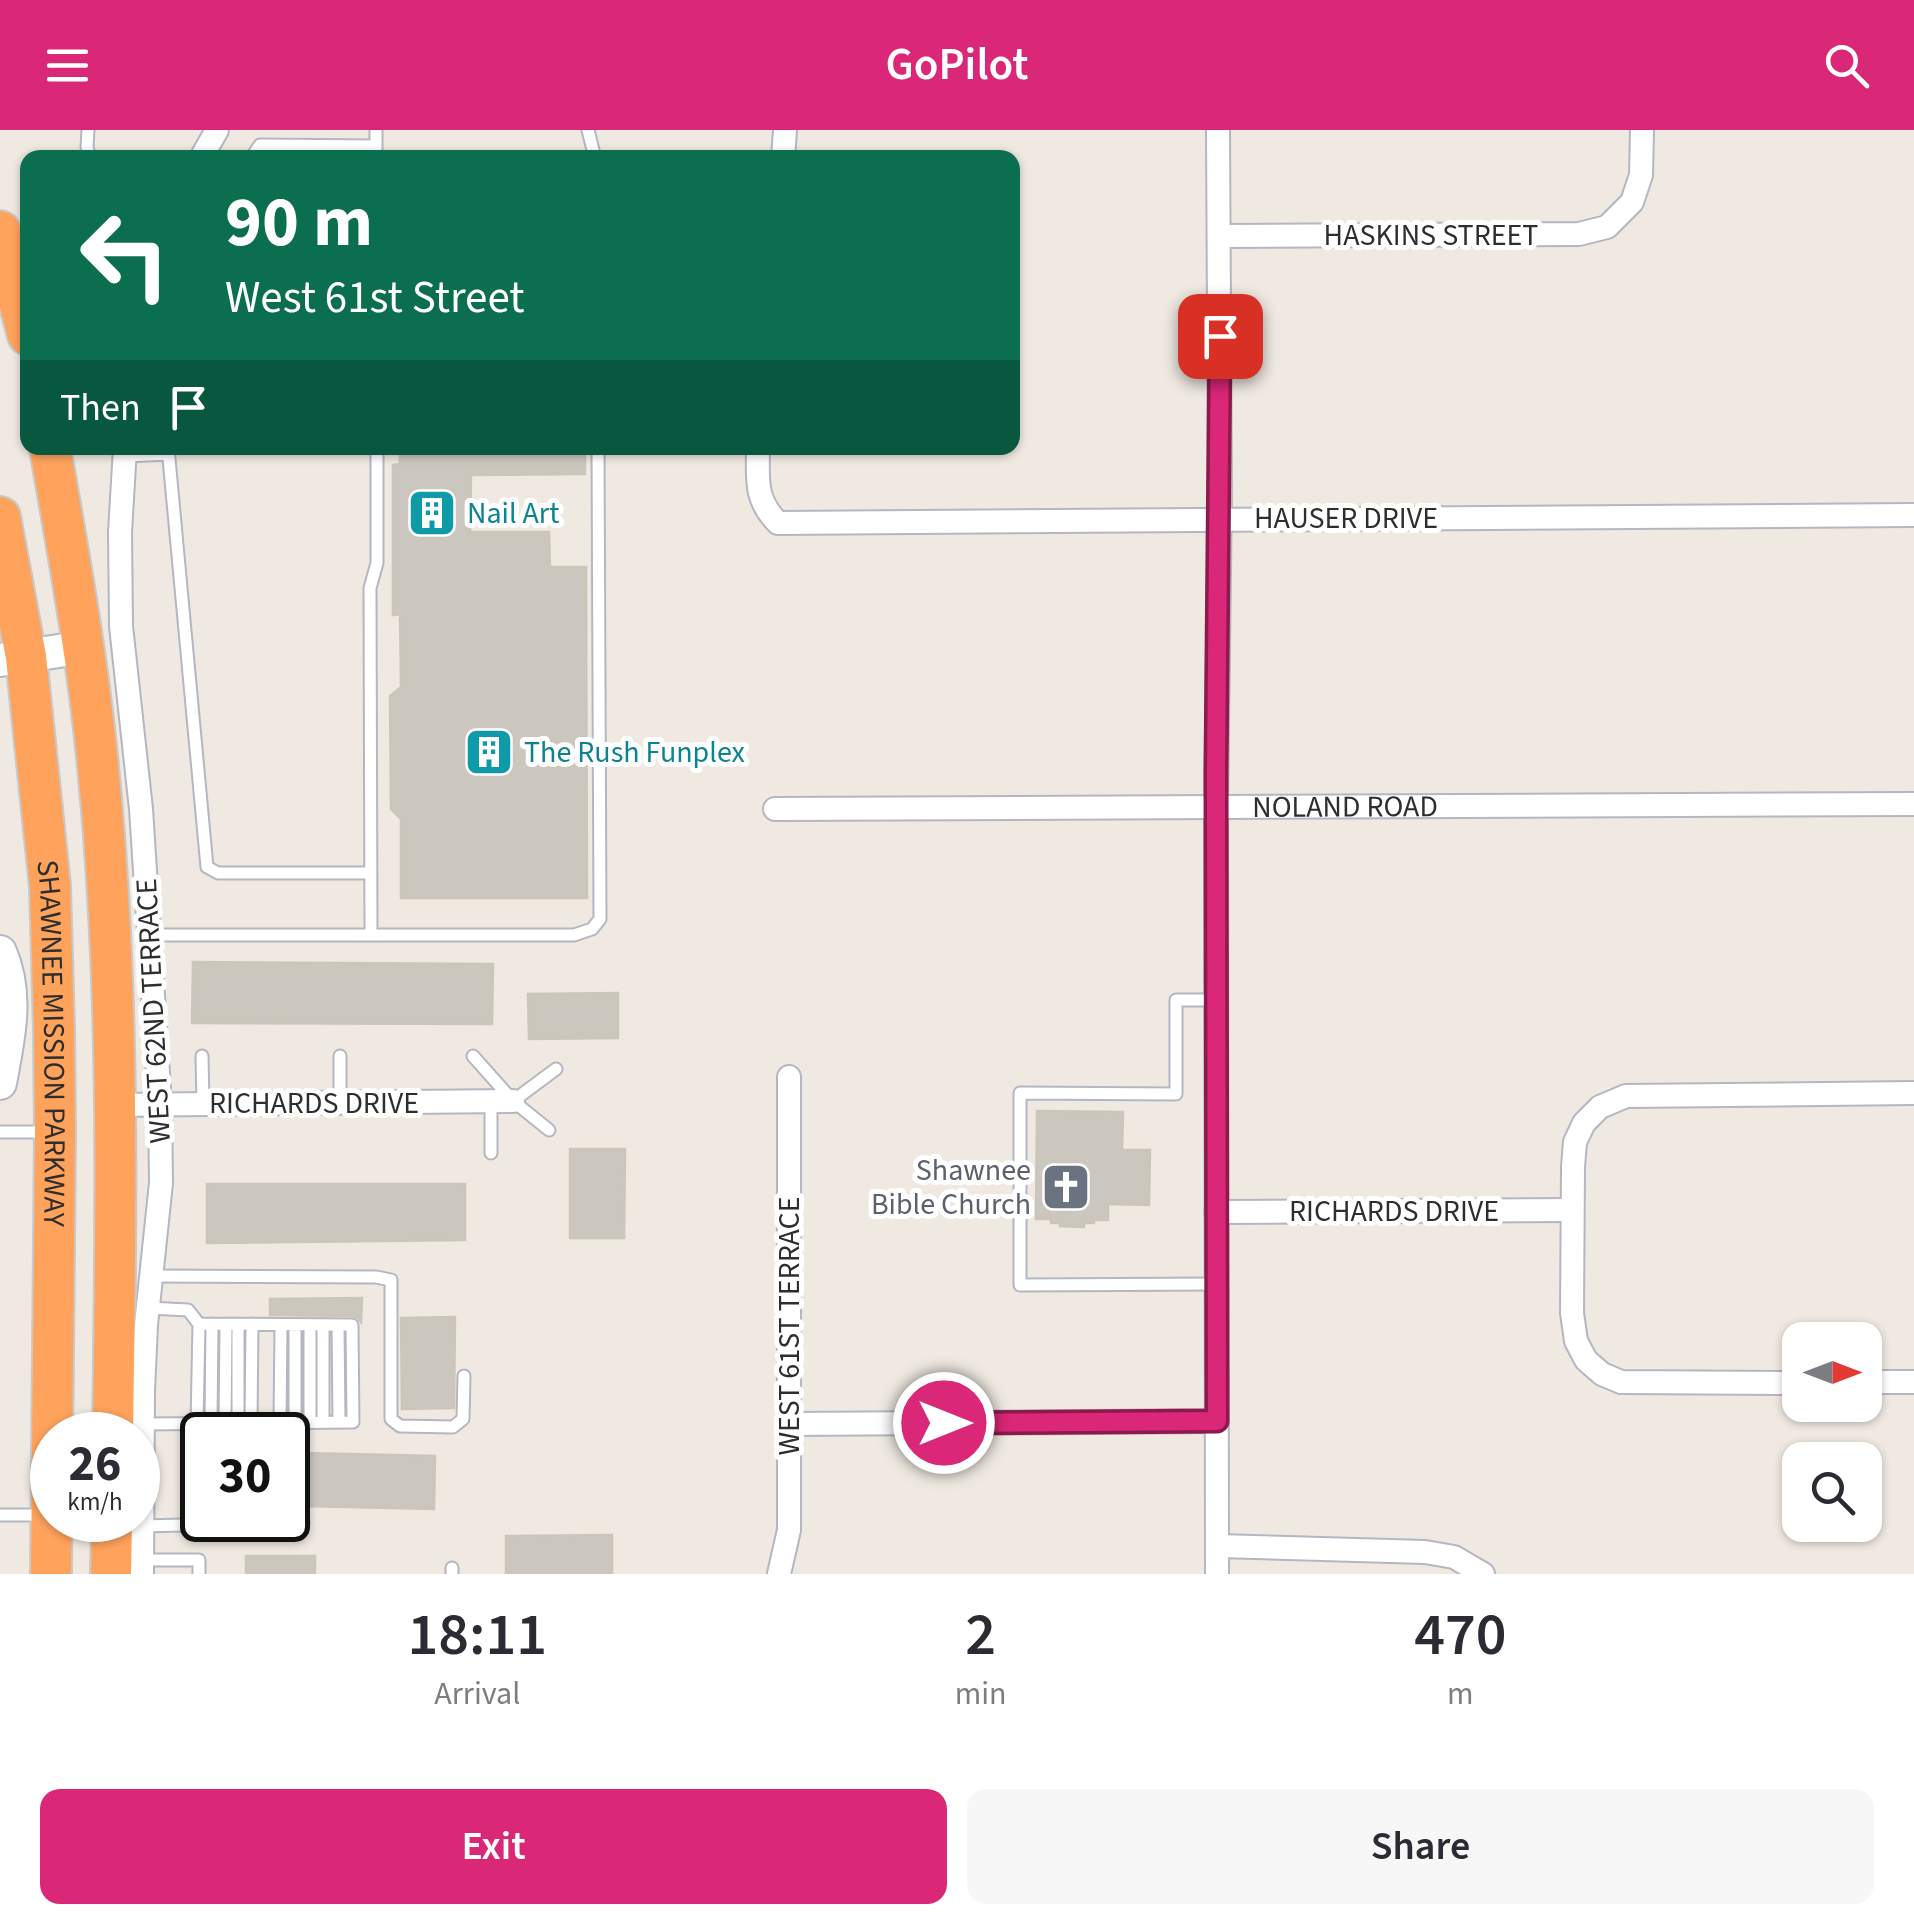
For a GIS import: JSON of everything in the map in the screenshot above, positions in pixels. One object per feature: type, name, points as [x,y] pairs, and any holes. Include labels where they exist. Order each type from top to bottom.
[{"type":"highway","points":[[0,231],[20,305]]},
{"type":"highway","name":"SHAWNEE MISSION PARKWAY","points":[[51,455],[85,646],[100,776],[113,992],[115,1208],[127,1412]]},
{"type":"highway","name":"SHAWNEE MISSION PARKWAY","points":[[0,518],[13,658],[50,886],[55,1132],[53,1412]]},
{"type":"highway","points":[[54,1030],[115,1105]]},
{"type":"highway","points":[[55,1132],[115,1208]]},
{"type":"highway","name":"SHAWNEE MISSION PARKWAY","points":[[51,1574],[52,1542]]},
{"type":"highway","points":[[129,1542],[132,1569]]},
{"type":"street","points":[[1217,1574],[1218,130]]},
{"type":"street","name":"HASKINS STREET","points":[[1219,236],[1579,234],[1607,227],[1632,202],[1642,175],[1642,130]]},
{"type":"street","name":"WEST 62ND TERRACE","points":[[125,455],[120,532],[122,626],[141,809],[160,1104],[161,1182],[148,1308],[131,1412]]},
{"type":"street","name":"HAUSER DRIVE","points":[[758,455],[758,487],[766,510],[778,523],[1914,515]]},
{"type":"street","points":[[13,658],[85,646]]},
{"type":"street","name":"NOLAND ROAD","points":[[775,809],[1914,804]]},
{"type":"street","points":[[0,952],[9,973],[10,1020],[0,1083]]},
{"type":"street","name":"WEST 61ST TERRACE","points":[[778,1574],[790,1530],[789,1077]]},
{"type":"street","points":[[1782,1383],[1621,1382],[1602,1374],[1586,1360],[1576,1341],[1572,1313],[1575,1142],[1584,1122],[1600,1107],[1626,1096],[1914,1092]]},
{"type":"street","name":"RICHARDS DRIVE","points":[[115,1105],[502,1102]]},
{"type":"street","name":"RICHARDS DRIVE","points":[[1216,1212],[1572,1210]]},
{"type":"street","points":[[1882,1382],[1914,1382]]},
{"type":"street","points":[[789,1424],[1217,1421]]},
{"type":"street","points":[[1217,1546],[1426,1552],[1454,1557],[1484,1574]]},
{"type":"lane","points":[[257,150],[260,145],[343,150]]},
{"type":"lane","points":[[169,455],[207,867],[218,873],[371,873]]},
{"type":"lane","points":[[371,935],[370,588],[377,563],[376,455]]},
{"type":"lane","points":[[149,935],[574,935],[592,929],[600,919],[598,455]]},
{"type":"lane","points":[[1216,1000],[1176,1000],[1176,1094],[1020,1094],[1020,1285],[1216,1284]]},
{"type":"lane","points":[[202,1056],[203,1104]]},
{"type":"lane","points":[[340,1056],[340,1103]]},
{"type":"lane","points":[[474,1056],[502,1102],[549,1130]]},
{"type":"lane","points":[[491,1153],[502,1102],[556,1068]]},
{"type":"lane","points":[[0,1132],[55,1132]]},
{"type":"lane","points":[[151,1276],[392,1280],[392,1418],[400,1426],[453,1427],[463,1419],[464,1376]]},
{"type":"lane","points":[[148,1308],[188,1310],[206,1324],[352,1326],[353,1422],[310,1422]]},
{"type":"lane","points":[[206,1324],[222,1412]]},
{"type":"lane","points":[[225,1412],[232,1324]]},
{"type":"lane","points":[[227,1412],[252,1324]]},
{"type":"lane","points":[[280,1412],[281,1325]]},
{"type":"lane","points":[[295,1325],[295,1412]]},
{"type":"lane","points":[[316,1325],[317,1422]]},
{"type":"lane","points":[[0,1515],[30,1515]]},
{"type":"lane","points":[[132,1569],[199,1560],[198,1574]]},
{"type":"building","name":"The Rush Funplex","points":[[400,455],[585,455],[585,474],[471,475],[470,532],[549,532],[550,567],[586,567],[587,898],[401,898],[401,819],[391,809],[390,696],[401,687],[400,614],[393,615],[393,465],[400,464]]},
{"type":"building","points":[[193,962],[493,964],[492,1024],[192,1023]]},
{"type":"building","points":[[618,993],[618,1038],[529,1039],[528,994]]},
{"type":"building","name":"Shawnee Bible Church","points":[[1037,1111],[1123,1112],[1122,1150],[1150,1150],[1149,1205],[1108,1204],[1108,1220],[1094,1220],[1084,1223],[1084,1227],[1036,1219]]},
{"type":"building","points":[[570,1149],[625,1149],[624,1238],[570,1238]]},
{"type":"building","points":[[207,1184],[465,1184],[465,1240],[207,1243]]},
{"type":"building","points":[[362,1298],[361,1322],[352,1316],[270,1315],[270,1299]]},
{"type":"building","points":[[455,1317],[454,1408],[402,1409],[401,1318]]},
{"type":"building","points":[[310,1453],[435,1456],[434,1509],[310,1506]]},
{"type":"building","points":[[612,1535],[612,1574],[506,1574],[506,1536]]},
{"type":"building","points":[[246,1556],[315,1556],[315,1574],[246,1574]]},
{"type":"place","name":"Nail Art","points":[[432,513]]},
{"type":"place","name":"The Rush Funplex","points":[[489,752]]},
{"type":"place","name":"Shawnee Bible Church","points":[[1066,1187]]},
{"type":"route","points":[[944,1423],[1217,1421],[1220,336]]}]
